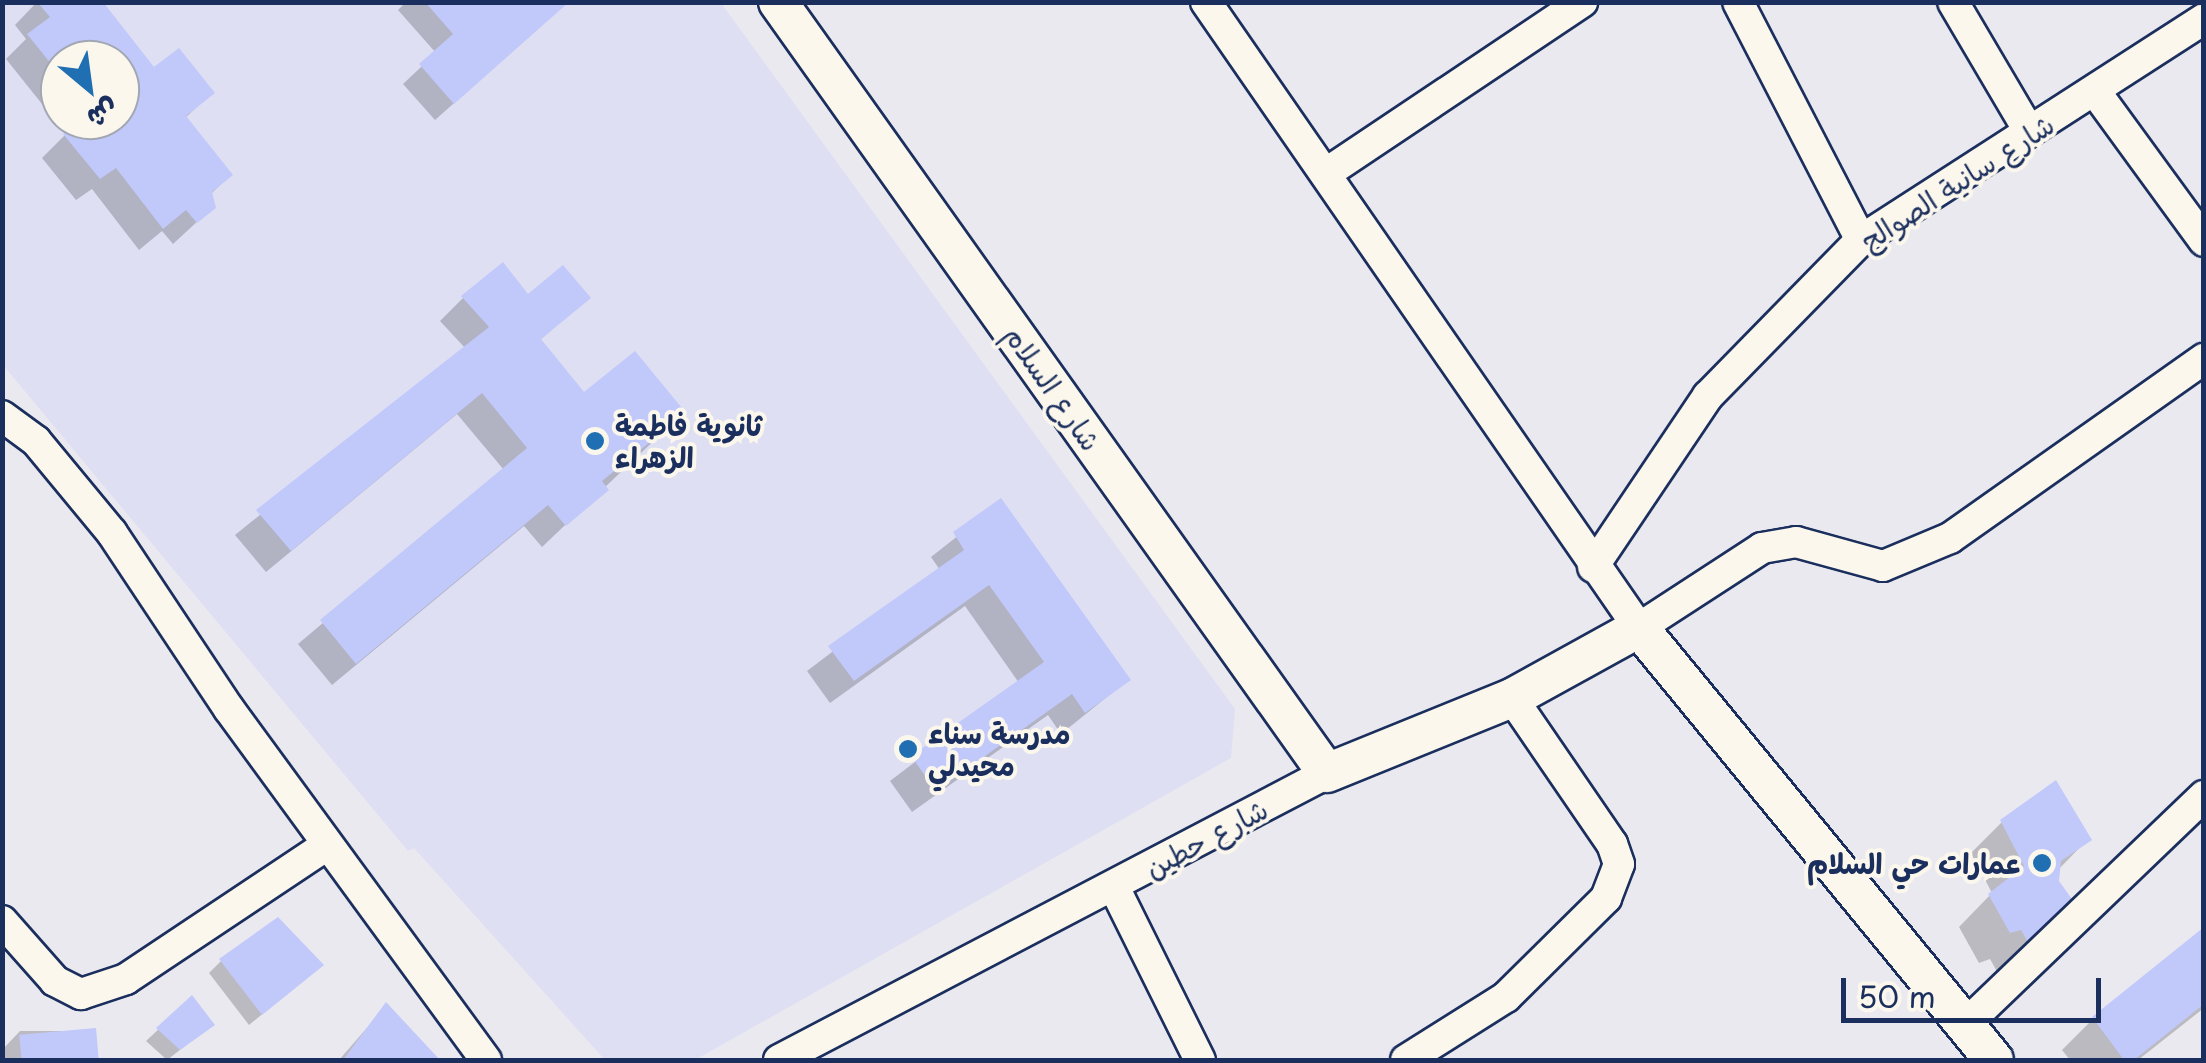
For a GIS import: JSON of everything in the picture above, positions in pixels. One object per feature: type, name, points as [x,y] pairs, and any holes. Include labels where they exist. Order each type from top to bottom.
[{"type":"street","name":"شارع السلام","points":[[778,2],[1327,773]]},
{"type":"street","points":[[1206,2],[1328,172],[1593,567],[1994,1060]]},
{"type":"street","points":[[1328,172],[1582,2]]},
{"type":"street","points":[[1738,2],[1861,240]]},
{"type":"street","points":[[1953,2],[2029,132]]},
{"type":"street","name":"شارع سانية الصوالح","points":[[1593,567],[1708,396],[1861,240],[2029,132],[2097,94],[2204,19]]},
{"type":"street","points":[[2097,94],[2204,241]]},
{"type":"street","points":[[1639,628],[1762,548],[1796,542],[1883,566],[1950,538],[2204,359]]},
{"type":"street","points":[[2,416],[36,442],[87,499],[327,845],[486,1060]]},
{"type":"street","name":"شارع حطين","points":[[779,1060],[821,1050],[1327,773],[1512,698],[1639,628]]},
{"type":"street","points":[[1406,1060],[1506,997],[1606,898],[1619,864],[1612,844],[1512,698]]},
{"type":"street","points":[[1965,1025],[2204,796]]},
{"type":"street","points":[[2,921],[54,981],[81,994],[126,979],[327,845]]},
{"type":"street","points":[[1114,887],[1200,1060]]},
{"type":"shaded area","points":[[2,3],[721,3],[1235,709],[1231,758],[695,1060],[605,1060],[414,848],[408,851],[3,365]]},
{"type":"building","points":[[103,2],[133,40],[40,40],[40,50],[27,34],[50,17],[38,3]]},
{"type":"building","points":[[425,2],[569,2],[454,104],[419,64],[453,34]]},
{"type":"building","points":[[179,48],[215,93],[186,116],[233,175],[212,192],[216,208],[197,223],[186,210],[163,229],[116,168],[100,179],[68,140],[140,140],[140,49],[154,67]]},
{"type":"building","points":[[503,262],[528,294],[563,265],[591,298],[541,339],[584,392],[635,351],[686,413],[602,481],[609,490],[566,526],[548,505],[356,664],[320,620],[527,448],[482,393],[291,551],[256,510],[489,327],[461,296]]},
{"type":"building","points":[[1001,498],[1131,680],[1085,713],[1072,694],[936,791],[911,756],[1044,662],[989,585],[854,681],[828,646],[964,550],[953,532]]},
{"type":"building","name":"عمارات حي السلام","points":[[2056,780],[2092,840],[2061,861],[2059,881],[2079,909],[2030,946],[2021,930],[2010,933],[1988,894],[2024,866],[2000,820]]},
{"type":"building","points":[[278,917],[324,965],[262,1015],[219,959]]},
{"type":"building","points":[[2204,927],[2204,1004],[2134,1060],[2124,1060],[2092,1017]]},
{"type":"building","points":[[192,995],[215,1025],[180,1050],[156,1028]]},
{"type":"building","points":[[386,1002],[440,1060],[343,1060]]},
{"type":"building","points":[[96,1028],[99,1060],[22,1060],[19,1035]]},
{"type":"place","name":"ثانوية فاطمة الزهراء","points":[[595,441]]},
{"type":"place","name":"مدرسة سناء محيدلي","points":[[908,749]]},
{"type":"place","name":"عمارات حي السلام","points":[[2042,863]]}]
